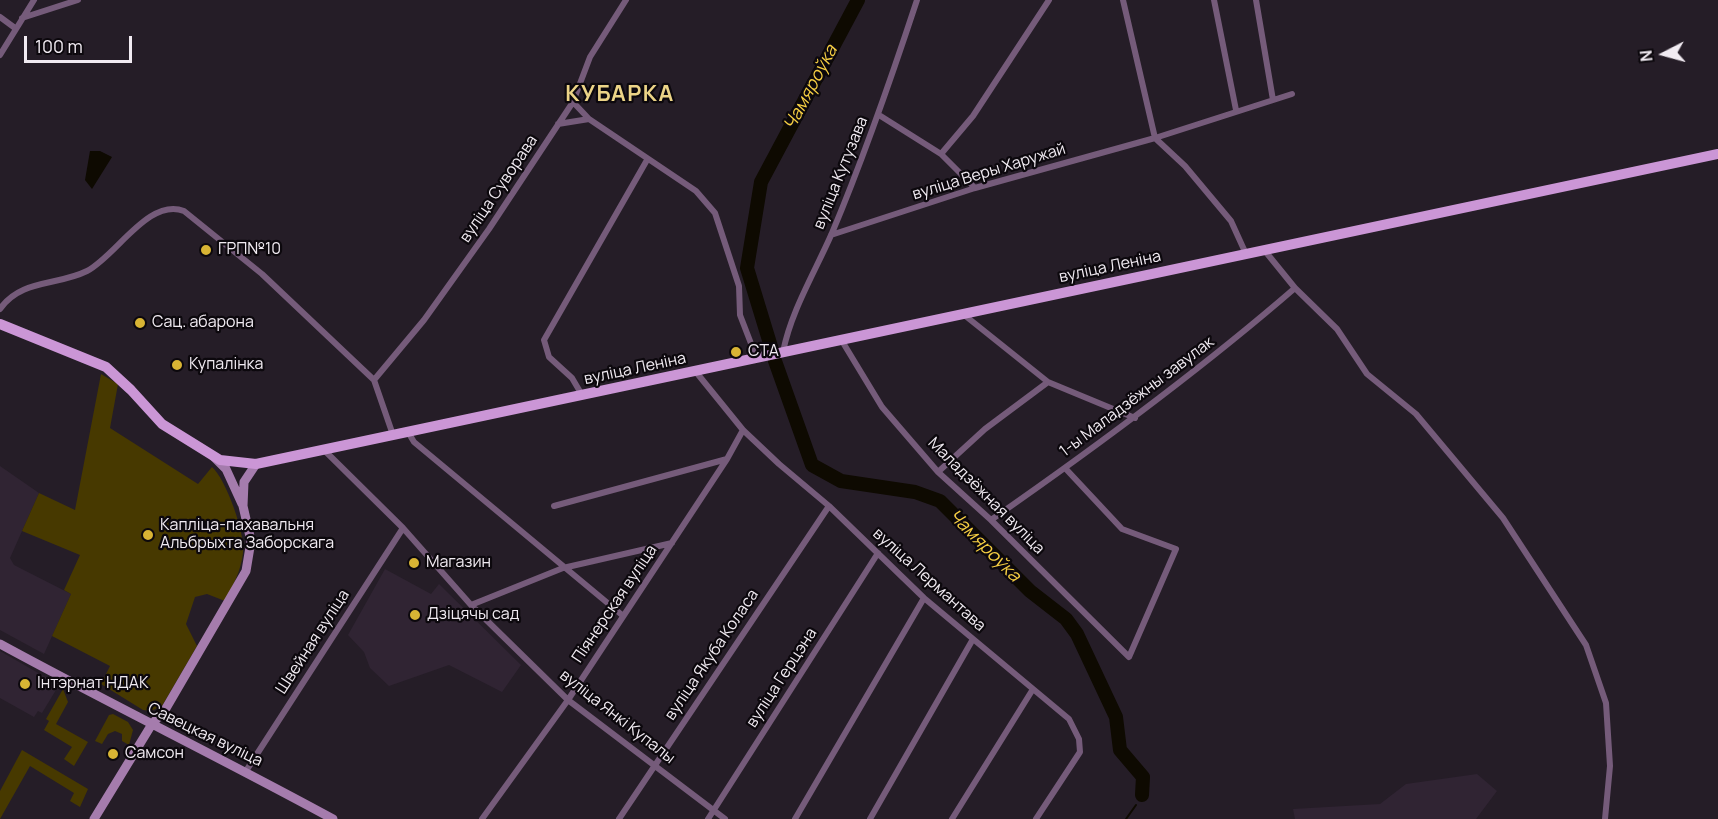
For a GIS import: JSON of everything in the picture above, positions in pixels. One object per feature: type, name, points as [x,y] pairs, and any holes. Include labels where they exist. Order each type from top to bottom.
[{"type":"main road","name":"вуліца Леніна","points":[[0,324],[106,368],[131,390],[162,424],[211,455],[231,463],[256,464],[1718,154]]},
{"type":"street","points":[[0,55],[34,0]]},
{"type":"street","points":[[22,18],[78,0]]},
{"type":"street","name":"вуліца Суворава","points":[[374,380],[424,320],[573,102],[591,57],[626,0]]},
{"type":"street","name":"вуліца Кутузава","points":[[783,354],[787,333],[831,235],[879,115],[917,0]]},
{"type":"street","points":[[941,154],[973,116],[1049,0]]},
{"type":"street","points":[[1123,0],[1155,138],[1185,166],[1231,221],[1246,254]]},
{"type":"street","points":[[1214,0],[1236,110]]},
{"type":"street","points":[[1256,0],[1273,99]]},
{"type":"street","points":[[0,17],[15,28]]},
{"type":"street","name":"вуліца Веры Харужай","points":[[831,235],[975,188],[1155,138],[1236,110],[1292,94]]},
{"type":"street","points":[[573,102],[589,119],[696,191],[715,213],[739,286],[740,315],[758,359]]},
{"type":"street","points":[[879,115],[941,154],[975,188]]},
{"type":"street","points":[[558,124],[589,119]]},
{"type":"street","points":[[582,396],[572,378],[549,357],[544,340],[647,160]]},
{"type":"street","points":[[0,309],[7,299],[21,290],[87,271],[157,212],[176,207],[262,274],[374,380],[393,435]]},
{"type":"street","points":[[1265,250],[1295,288],[1337,329],[1367,374],[1416,414],[1503,518],[1586,645],[1606,703],[1610,766],[1605,819]]},
{"type":"street","name":"1-ы Маладзёжны завулак","points":[[990,520],[1135,418],[1218,355],[1295,288]]},
{"type":"street","points":[[963,314],[1048,382],[1135,418]]},
{"type":"street","name":"Маладзёжная вуліца","points":[[842,341],[882,407],[938,472],[1129,657],[1176,549],[1122,529],[1065,468]]},
{"type":"street","name":"вуліца Лермантава","points":[[696,372],[743,430],[829,506],[924,598],[1069,719],[1079,739],[1080,752],[1036,819]]},
{"type":"street","points":[[938,472],[984,429],[1048,382]]},
{"type":"street","name":"Піянерская вуліца","points":[[482,819],[568,700],[727,459],[743,430]]},
{"type":"street","points":[[408,432],[414,442],[622,615]]},
{"type":"street","name":"вуліца Янкі Купалы","points":[[322,449],[403,528],[471,605],[568,700],[725,819]]},
{"type":"street","points":[[94,819],[152,724],[165,710],[246,571],[251,542],[243,506],[226,469],[211,455]]},
{"type":"street","points":[[554,506],[727,459]]},
{"type":"street","points":[[243,506],[244,482],[256,464]]},
{"type":"street","name":"вуліца Якуба Коласа","points":[[619,819],[829,506]]},
{"type":"street","name":"Швейная вуліца","points":[[246,771],[403,528]]},
{"type":"street","points":[[471,605],[563,568],[672,543]]},
{"type":"street","name":"вуліца Герцэна","points":[[708,819],[878,553]]},
{"type":"street","points":[[795,819],[924,598]]},
{"type":"street","points":[[870,819],[973,639]]},
{"type":"street","name":"Савецкая вуліца","points":[[0,644],[246,771],[333,819]]},
{"type":"street","points":[[952,819],[1033,689]]},
{"type":"shaded area","points":[[90,151],[100,151],[112,157],[92,189],[85,180]]},
{"type":"shaded area","points":[[101,374],[118,384],[110,428],[198,484],[212,467],[229,495],[243,545],[239,572],[225,601],[207,594],[195,597],[186,624],[197,646],[162,706],[151,711],[143,710],[101,684],[110,666],[52,636],[71,594],[64,590],[80,555],[22,531],[39,493],[75,510]]},
{"type":"shaded area","points":[[0,466],[39,493],[10,558],[14,565],[71,594],[44,654],[0,630]]},
{"type":"shaded area","name":"Дзіцячы сад","points":[[385,569],[431,594],[439,584],[521,665],[502,692],[449,665],[389,686],[370,668],[364,652],[348,635]]},
{"type":"shaded area","points":[[0,651],[59,685],[42,713],[38,711],[34,717],[0,698]]},
{"type":"shaded area","points":[[63,689],[68,702],[56,724],[88,742],[74,766],[64,759],[72,747],[44,730],[49,721],[46,719]]},
{"type":"shaded area","points":[[113,714],[128,722],[133,730],[129,745],[122,741],[122,734],[115,731],[108,734],[102,744],[95,741],[109,715]]},
{"type":"shaded area","points":[[22,750],[88,789],[80,807],[70,801],[74,793],[30,766],[0,819],[0,791]]},
{"type":"shaded area","points":[[1477,774],[1497,791],[1476,819],[1295,819],[1293,809],[1380,804],[1406,784]]},
{"type":"waterway","name":"Чамяроўка","points":[[772,350],[747,268],[761,182],[858,0]]},
{"type":"waterway","name":"Чамяроўка","points":[[775,361],[812,465],[841,481],[915,492],[940,501],[1030,591],[1066,619],[1077,634],[1116,717],[1120,750],[1143,777],[1142,795]]},
{"type":"waterway","name":"Чамяроўка","points":[[1126,819],[1136,805]]},
{"type":"place","name":"ГРП№10","points":[[206,250]]},
{"type":"place","name":"Сац. абарона","points":[[140,323]]},
{"type":"place","name":"СТА","points":[[736,352]]},
{"type":"place","name":"Купалінка","points":[[177,365]]},
{"type":"place","name":"Капліца-пахавальня Альбрыхта Заборскага","points":[[148,535]]},
{"type":"place","name":"Магазин","points":[[414,563]]},
{"type":"place","name":"Дзіцячы сад","points":[[415,615]]},
{"type":"place","name":"Інтэрнат НДАК","points":[[25,684]]},
{"type":"place","name":"Самсон","points":[[113,754]]},
{"type":"district","name":"КУБАРКА","points":[[620,95]]}]
